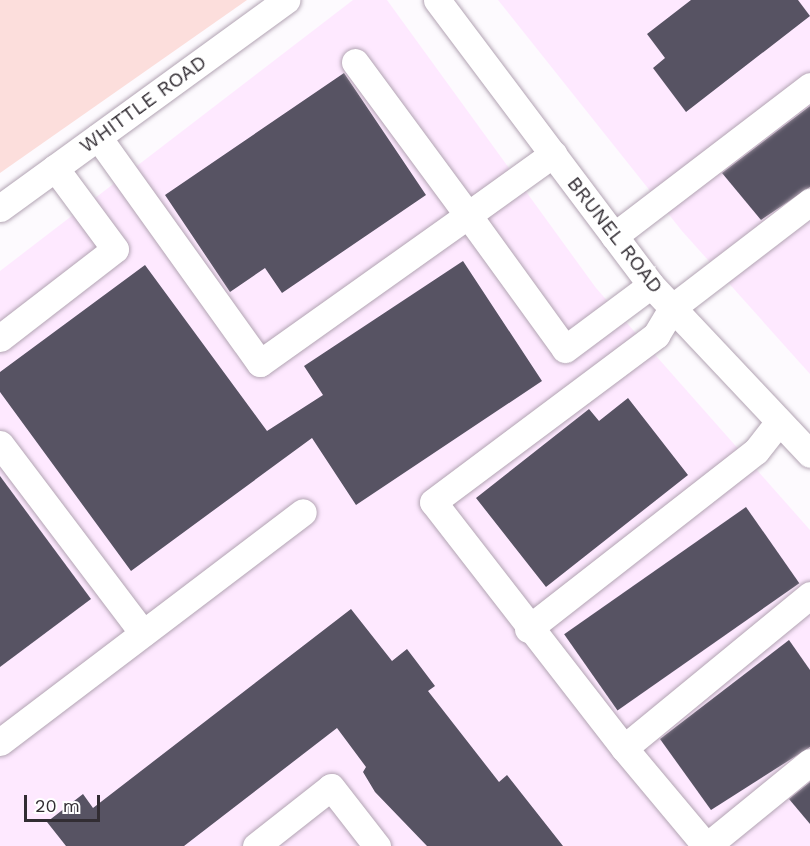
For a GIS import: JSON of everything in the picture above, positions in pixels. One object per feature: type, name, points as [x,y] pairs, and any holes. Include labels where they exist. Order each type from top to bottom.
[{"type":"street","name":"WHITTLE ROAD","points":[[0,208],[286,0]]},
{"type":"street","name":"BRUNEL ROAD","points":[[437,0],[651,285],[810,454]]},
{"type":"street","points":[[355,62],[565,349],[651,285]]},
{"type":"street","points":[[614,236],[810,86]]},
{"type":"street","points":[[98,137],[260,363],[553,154]]},
{"type":"street","points":[[0,338],[114,249],[56,168]]},
{"type":"street","points":[[810,202],[673,307],[656,335],[434,502],[528,629],[706,846],[810,762]]},
{"type":"street","points":[[528,629],[756,451],[779,422]]},
{"type":"street","points":[[0,444],[142,633]]},
{"type":"street","points":[[0,742],[303,512]]},
{"type":"street","points":[[624,748],[810,595]]},
{"type":"street","points":[[256,846],[331,787],[377,846]]},
{"type":"shaded area","points":[[0,0],[247,0],[0,173]]},
{"type":"shaded area","points":[[353,0],[387,0],[596,288],[810,530],[810,846],[0,846],[0,271]]},
{"type":"shaded area","points":[[498,0],[810,0],[810,374],[682,231]]},
{"type":"building","points":[[691,0],[798,0],[810,16],[686,112],[653,68],[665,58],[647,34]]},
{"type":"building","points":[[344,73],[426,195],[282,293],[265,268],[230,292],[165,195]]},
{"type":"building","points":[[810,106],[810,187],[761,220],[722,173]]},
{"type":"building","points":[[463,261],[542,381],[356,505],[312,438],[131,571],[0,392],[0,372],[145,265],[267,431],[323,395],[304,366]]},
{"type":"building","points":[[628,398],[688,475],[546,587],[476,498],[589,409],[599,421]]},
{"type":"building","points":[[0,476],[91,599],[0,667]]},
{"type":"building","points":[[746,507],[799,583],[617,711],[564,634]]},
{"type":"building","points":[[351,609],[392,661],[407,649],[435,686],[428,691],[499,782],[507,775],[563,846],[427,846],[375,792],[363,772],[366,767],[337,728],[184,846],[66,846],[47,822],[83,794],[93,808]]},
{"type":"building","points":[[789,640],[810,670],[810,747],[711,810],[660,739]]},
{"type":"building","points":[[810,782],[810,824],[789,799]]}]
